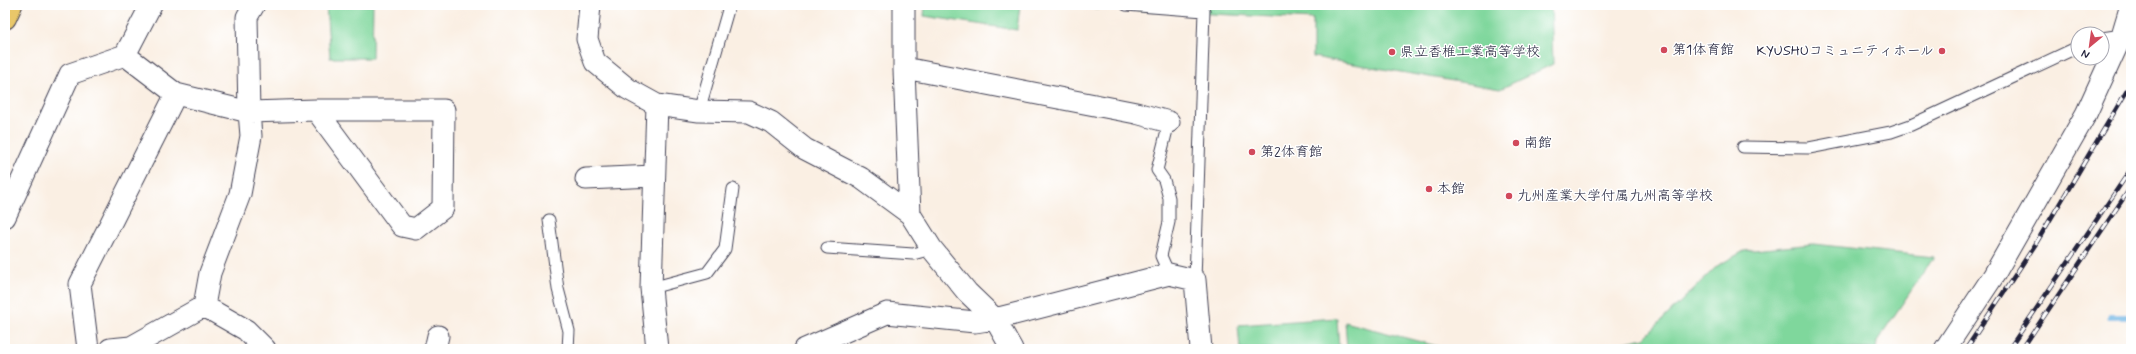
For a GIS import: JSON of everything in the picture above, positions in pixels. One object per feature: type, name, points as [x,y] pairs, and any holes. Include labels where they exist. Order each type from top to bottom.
[{"type":"highway","points":[[5,18],[11,5]]},
{"type":"street","points":[[5,217],[70,74],[125,55],[151,5]]},
{"type":"street","points":[[204,306],[210,273],[240,194],[251,136],[247,17],[254,5]]},
{"type":"street","points":[[590,5],[587,39],[595,62],[628,89],[656,105],[699,110],[749,112],[771,122],[805,149],[861,178],[910,214],[932,249],[967,292],[995,319],[1012,349]]},
{"type":"street","points":[[904,5],[904,70],[910,214]]},
{"type":"street","points":[[1945,349],[1994,275],[2086,114],[2122,35],[2131,5]]},
{"type":"street","points":[[125,55],[176,94],[249,112],[316,110],[444,110],[443,208],[416,229],[402,226],[316,110]]},
{"type":"street","points":[[904,70],[923,72],[1136,113],[1169,122]]},
{"type":"street","points":[[88,349],[80,284],[176,94]]},
{"type":"street","points":[[656,105],[650,288],[657,349]]},
{"type":"street","points":[[586,178],[654,176]]},
{"type":"street","points":[[805,349],[887,313],[975,322],[995,319],[1168,274],[1195,280],[1201,349]]},
{"type":"street","points":[[110,349],[131,347],[204,306]]},
{"type":"street","points":[[204,306],[246,330],[265,349]]},
{"type":"lane","points":[[1126,5],[1204,11],[1195,280]]},
{"type":"lane","points":[[699,110],[728,10]]},
{"type":"lane","points":[[2110,37],[2122,35]]},
{"type":"lane","points":[[1743,147],[1810,148],[1891,132],[1911,125],[2070,51]]},
{"type":"lane","points":[[1168,274],[1161,256],[1169,222],[1169,198],[1164,180],[1157,170],[1169,122]]},
{"type":"lane","points":[[650,288],[707,273],[724,249],[733,189]]},
{"type":"lane","points":[[549,220],[558,288],[569,331],[568,349]]},
{"type":"lane","points":[[827,248],[913,254],[932,249]]},
{"type":"green space","points":[[326,5],[373,5],[372,58],[330,58]]},
{"type":"green space","points":[[925,5],[1020,5],[1017,30],[924,16]]},
{"type":"green space","points":[[1090,5],[1551,5],[1553,64],[1500,89],[1313,57],[1313,19],[1093,8]]},
{"type":"green space","points":[[1813,244],[1934,257],[1877,341],[1876,349],[1595,349],[1644,338],[1717,266],[1744,251]]},
{"type":"green space","points":[[1337,318],[1339,349],[1240,349],[1238,325]]},
{"type":"green space","points":[[1345,322],[1448,349],[1347,349]]},
{"type":"waterway","points":[[2110,317],[2131,317]]},
{"type":"railway","points":[[1966,349],[2035,245],[2131,84]]},
{"type":"railway","points":[[2009,349],[2131,169]]},
{"type":"railway","points":[[2022,349],[2131,187]]},
{"type":"place","name":"第1体育館","points":[[1664,50]]},
{"type":"place","name":"KYUSHUコミュニティホール","points":[[1942,51]]},
{"type":"place","name":"県立香椎工業高等学校","points":[[1392,52]]},
{"type":"place","name":"南館","points":[[1516,143]]},
{"type":"place","name":"第2体育館","points":[[1252,152]]},
{"type":"place","name":"本館","points":[[1429,189]]},
{"type":"place","name":"九州産業大学付属九州高等学校","points":[[1509,196]]}]
